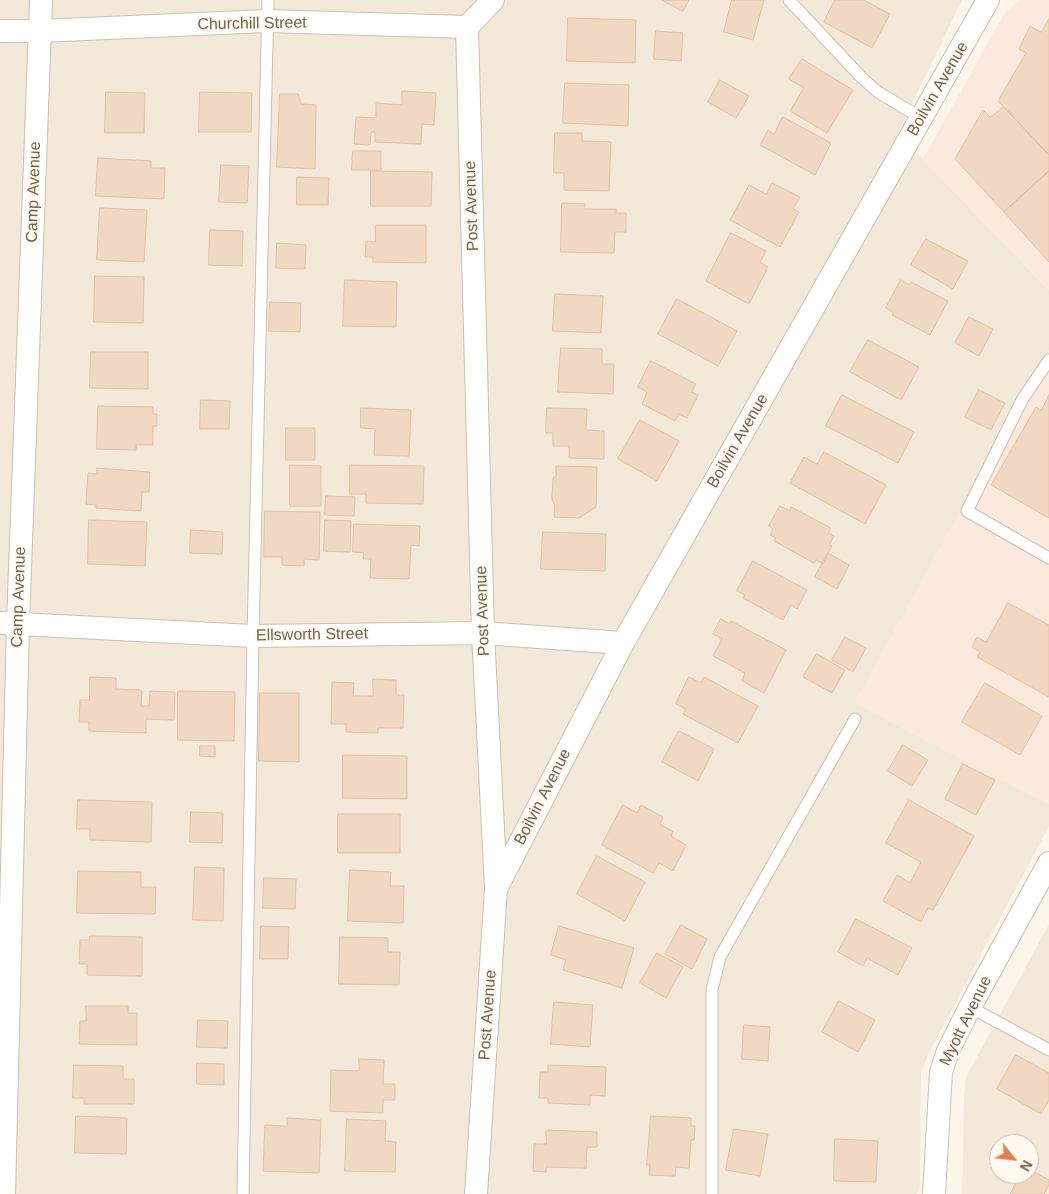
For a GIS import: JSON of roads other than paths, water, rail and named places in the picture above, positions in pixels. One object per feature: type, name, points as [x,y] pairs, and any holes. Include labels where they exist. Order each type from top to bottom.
[{"type":"street","name":"Camp Avenue","points":[[4,1194],[9,623],[41,0]]},
{"type":"street","points":[[467,27],[493,0]]},
{"type":"street","name":"Boilvin Avenue","points":[[496,888],[623,642],[988,0]]},
{"type":"street","name":"Churchill Street","points":[[0,31],[40,31],[268,11],[467,27]]},
{"type":"street","name":"Post Avenue","points":[[467,27],[483,633],[496,888],[476,1194]]},
{"type":"street","name":"Ellsworth Street","points":[[9,623],[253,636],[483,633],[623,642]]},
{"type":"street","name":"Myott Avenue","points":[[934,1194],[941,1072],[948,1051],[1049,863]]},
{"type":"lane","points":[[789,0],[861,77],[878,92],[921,118]]},
{"type":"lane","points":[[243,1194],[253,636],[268,11]]},
{"type":"lane","points":[[1049,360],[1022,400],[967,511],[1049,558]]},
{"type":"lane","points":[[712,1194],[712,990],[720,957],[855,719]]},
{"type":"lane","points":[[970,1007],[1049,1050]]}]
